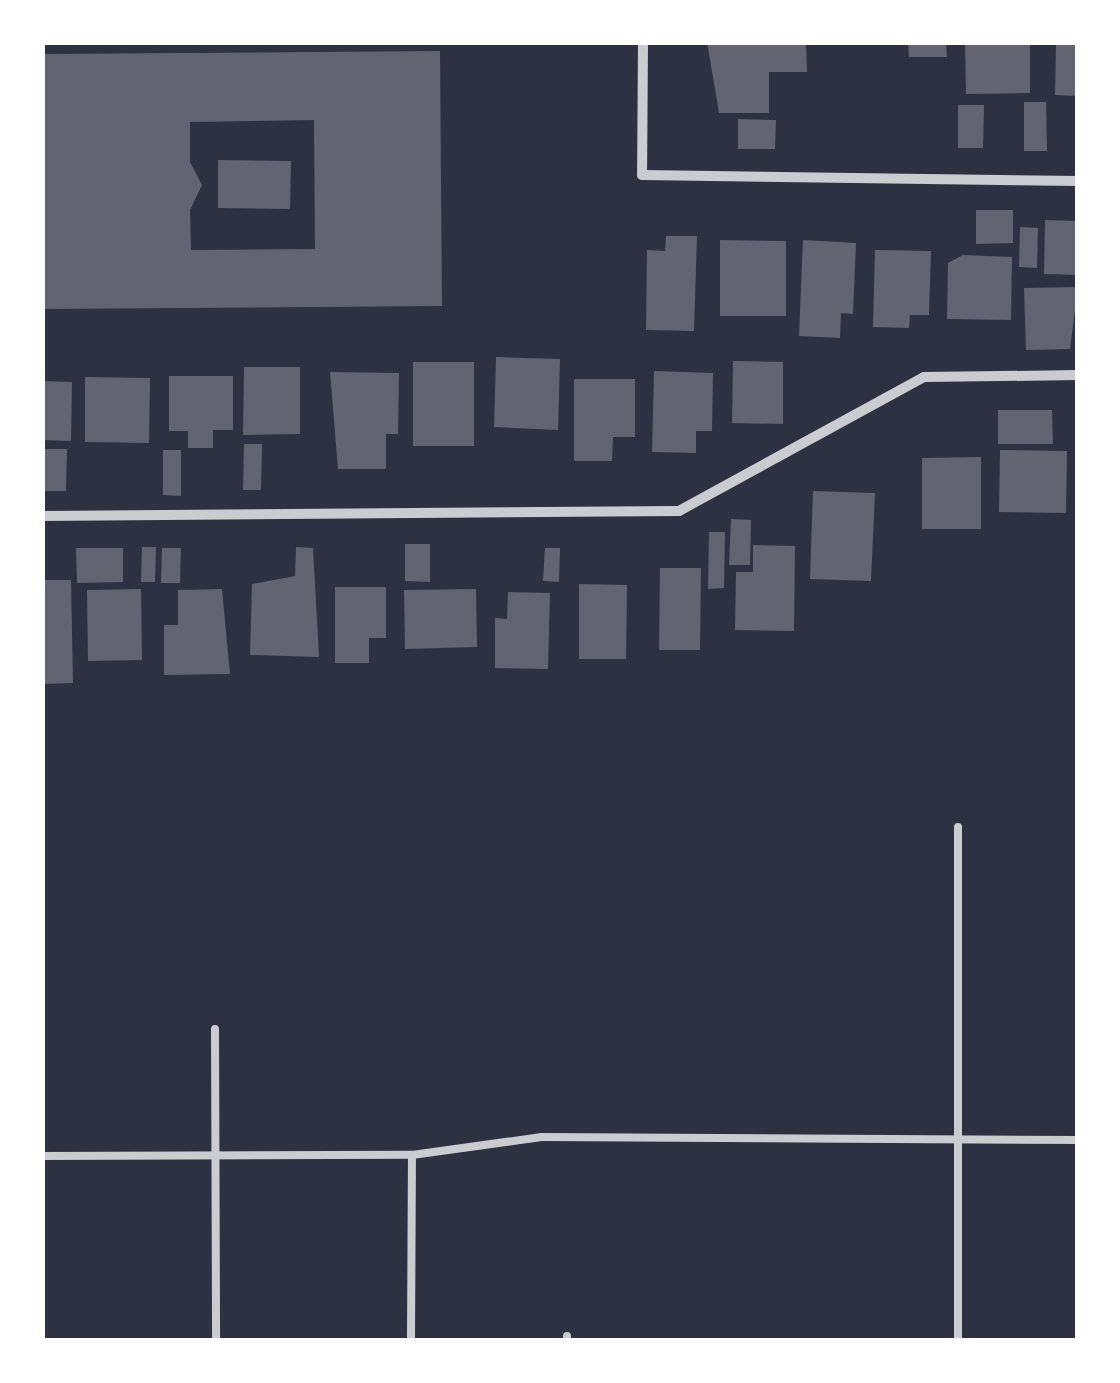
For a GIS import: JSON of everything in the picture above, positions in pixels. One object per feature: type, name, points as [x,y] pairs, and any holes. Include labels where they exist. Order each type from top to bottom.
[{"type":"street","points":[[642,42],[642,175],[1078,180]]},
{"type":"street","points":[[42,516],[680,511],[924,377],[1078,375]]},
{"type":"lane","points":[[958,827],[958,1340]]},
{"type":"lane","points":[[215,1029],[216,1340]]},
{"type":"lane","points":[[42,1156],[412,1156],[542,1136],[1078,1140]]},
{"type":"lane","points":[[412,1156],[412,1340]]},
{"type":"building","points":[[707,42],[806,42],[807,72],[769,72],[769,113],[719,113]]},
{"type":"building","points":[[908,42],[946,42],[947,57],[909,57]]},
{"type":"building","points":[[965,42],[1030,42],[1030,93],[966,94]]},
{"type":"building","points":[[1056,42],[1078,42],[1078,96],[1055,95]]},
{"type":"building","points":[[440,51],[442,306],[42,309],[42,54]],"holes":[[[314,120],[315,249],[191,250],[190,210],[202,185],[190,162],[190,122]]]},
{"type":"building","points":[[1024,102],[1046,102],[1047,151],[1024,151]]},
{"type":"building","points":[[958,105],[984,105],[983,148],[958,148]]},
{"type":"building","points":[[738,119],[776,120],[775,149],[738,149]]},
{"type":"building","points":[[218,160],[291,161],[290,209],[218,208]]},
{"type":"building","points":[[976,210],[1013,210],[1013,243],[976,244]]},
{"type":"building","points":[[1045,220],[1078,221],[1078,275],[1044,274]]},
{"type":"building","points":[[1020,227],[1038,228],[1037,268],[1019,267]]},
{"type":"building","points":[[666,236],[697,236],[694,331],[646,330],[647,250],[665,251]]},
{"type":"building","points":[[720,240],[786,241],[786,316],[720,316]]},
{"type":"building","points":[[803,240],[856,243],[853,314],[841,313],[840,338],[799,336]]},
{"type":"building","points":[[875,250],[931,251],[929,315],[910,315],[909,328],[873,327]]},
{"type":"building","points":[[963,255],[1012,257],[1011,320],[947,319],[948,263]]},
{"type":"building","points":[[1078,287],[1070,349],[1026,350],[1024,288]]},
{"type":"building","points":[[496,357],[560,359],[558,430],[494,427]]},
{"type":"building","points":[[733,361],[783,362],[783,424],[732,423]]},
{"type":"building","points":[[413,362],[474,362],[474,446],[413,446]]},
{"type":"building","points":[[244,367],[300,367],[300,434],[243,435]]},
{"type":"building","points":[[654,371],[713,373],[712,431],[696,431],[696,453],[652,452]]},
{"type":"building","points":[[330,372],[399,373],[398,434],[386,434],[386,469],[338,469]]},
{"type":"building","points":[[169,376],[233,376],[233,430],[213,430],[213,448],[188,448],[188,431],[169,431]]},
{"type":"building","points":[[85,377],[150,378],[149,443],[85,442]]},
{"type":"building","points":[[574,379],[635,379],[635,437],[613,437],[612,461],[574,461]]},
{"type":"building","points":[[42,381],[72,382],[71,441],[42,440]]},
{"type":"building","points":[[998,410],[1052,410],[1053,444],[998,444]]},
{"type":"building","points":[[244,444],[262,444],[261,490],[243,490]]},
{"type":"building","points":[[42,449],[67,449],[66,491],[42,491]]},
{"type":"building","points":[[163,450],[181,450],[181,496],[163,495]]},
{"type":"building","points":[[1000,450],[1067,451],[1066,513],[999,512]]},
{"type":"building","points":[[981,457],[981,529],[922,529],[922,458]]},
{"type":"building","points":[[813,491],[875,493],[871,581],[810,579]]},
{"type":"building","points":[[731,519],[751,520],[750,565],[729,565]]},
{"type":"building","points":[[709,532],[725,532],[724,588],[708,589]]},
{"type":"building","points":[[405,544],[430,544],[430,582],[405,581]]},
{"type":"building","points":[[753,545],[795,546],[794,631],[735,630],[736,572],[753,572]]},
{"type":"building","points":[[142,547],[156,547],[155,582],[141,582]]},
{"type":"building","points":[[296,547],[313,548],[319,657],[250,655],[252,584],[295,576]]},
{"type":"building","points":[[76,548],[123,548],[123,582],[77,583]]},
{"type":"building","points":[[162,548],[181,548],[180,583],[161,583]]},
{"type":"building","points":[[545,548],[560,548],[559,582],[543,581]]},
{"type":"building","points":[[660,568],[701,568],[700,650],[659,650]]},
{"type":"building","points":[[42,580],[71,580],[73,683],[42,684]]},
{"type":"building","points":[[579,584],[627,585],[626,659],[579,659]]},
{"type":"building","points":[[335,587],[386,587],[386,638],[369,638],[369,663],[335,663]]},
{"type":"building","points":[[141,589],[142,660],[88,661],[87,590]]},
{"type":"building","points":[[222,589],[230,674],[164,675],[164,625],[178,625],[178,590]]},
{"type":"building","points":[[476,589],[477,647],[405,649],[404,590]]},
{"type":"building","points":[[508,592],[550,593],[548,669],[495,668],[495,618],[507,619]]}]
